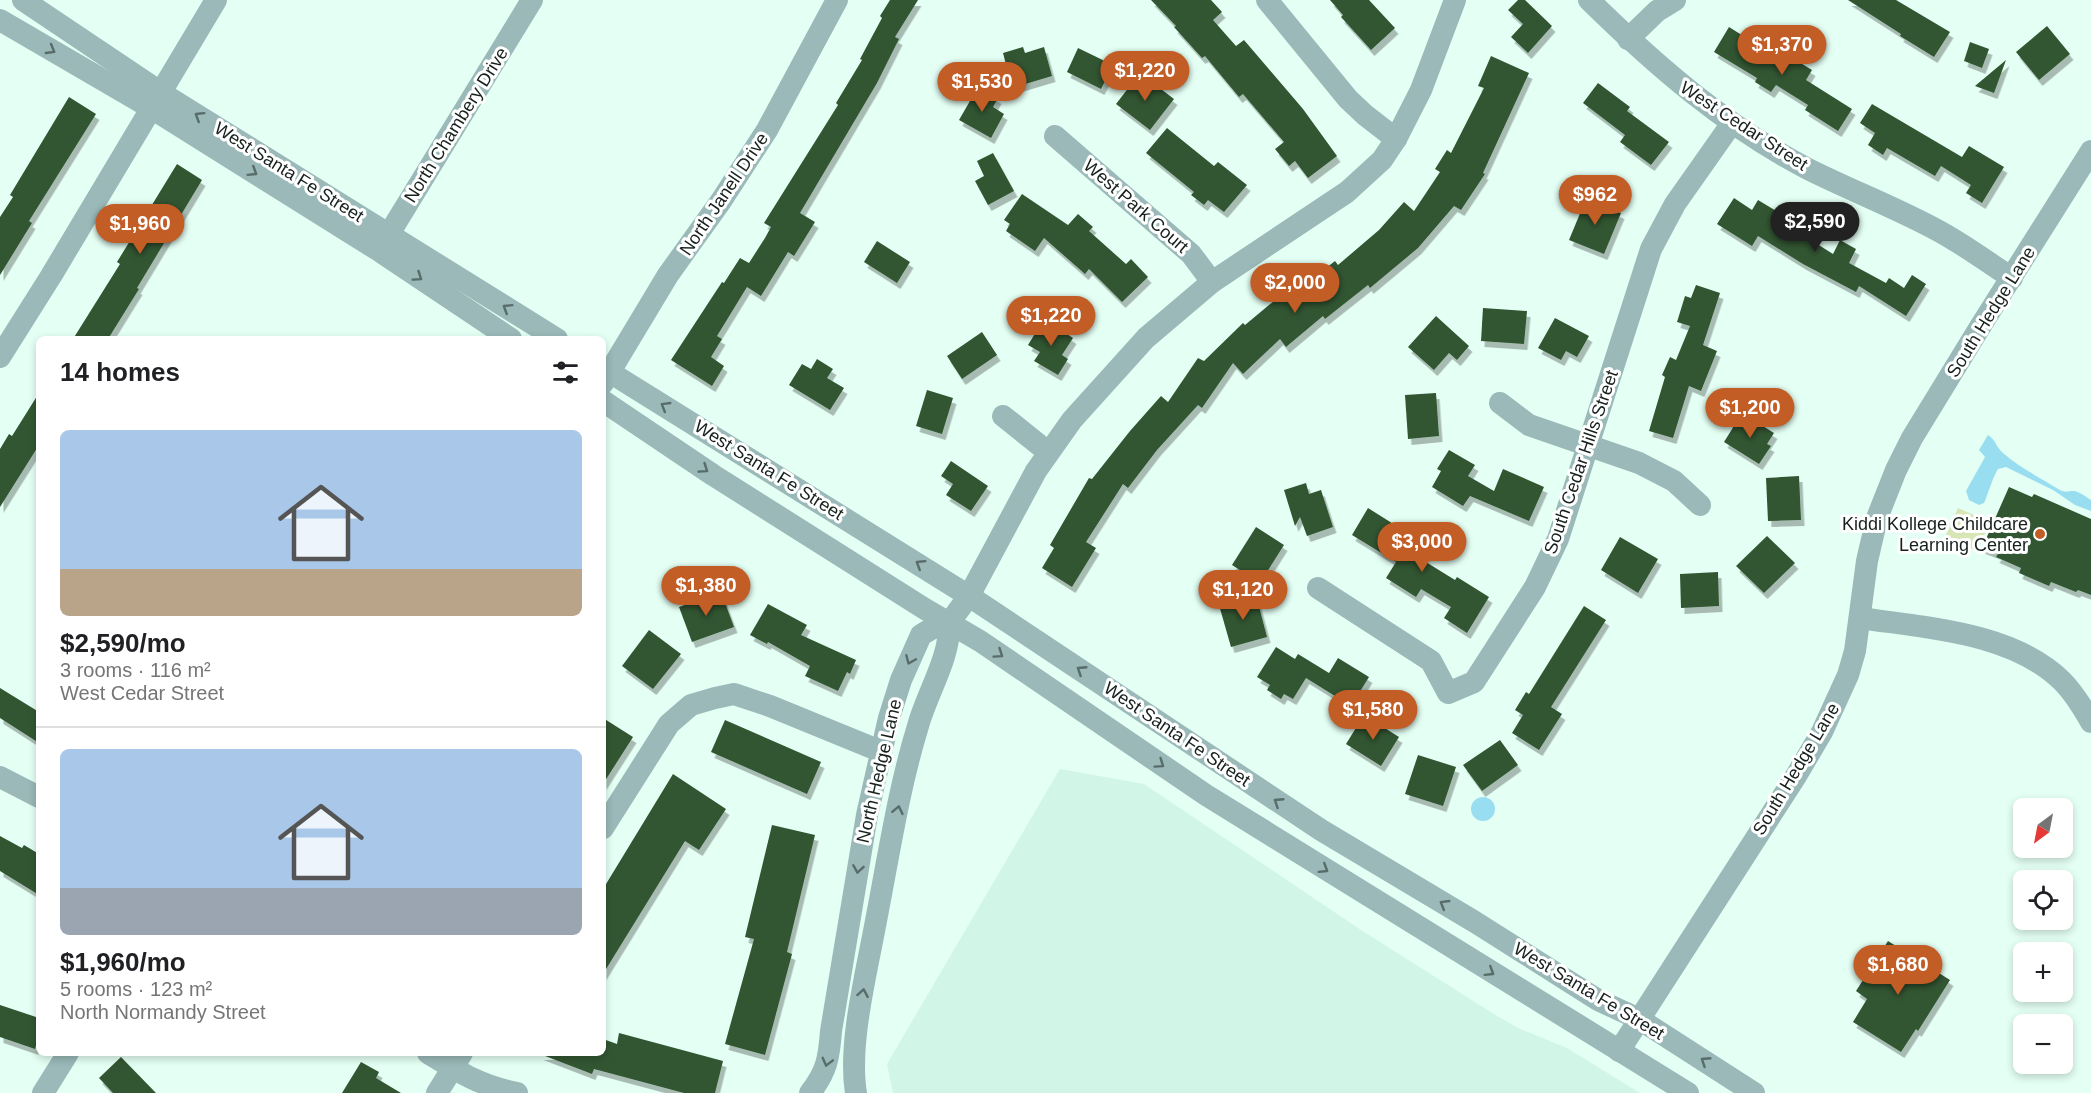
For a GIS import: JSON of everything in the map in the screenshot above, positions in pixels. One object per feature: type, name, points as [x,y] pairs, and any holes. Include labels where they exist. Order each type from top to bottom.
[{"type":"street","name":"West Santa Fe Street","points":[[23,0],[155,100]]},
{"type":"street","points":[[0,357],[216,0]]},
{"type":"street","name":"North Chambery Drive","points":[[385,243],[532,0]]},
{"type":"street","name":"North Janell Drive","points":[[606,372],[668,275],[721,201],[767,130],[837,0]]},
{"type":"street","points":[[1267,0],[1348,99],[1396,139]]},
{"type":"street","points":[[949,623],[969,596],[1048,452],[1072,420],[1146,338],[1212,282],[1347,192],[1382,160],[1396,139],[1430,71],[1455,0]]},
{"type":"street","name":"West Cedar Street","points":[[1589,0],[1628,39],[1676,81],[1732,123],[1807,168],[1937,230],[2012,278]]},
{"type":"street","points":[[1628,39],[1657,11],[1675,0]]},
{"type":"street","name":"West Santa Fe Street","points":[[0,20],[155,100],[385,243],[552,336]]},
{"type":"street","name":"South Cedar Hills Street","points":[[1318,588],[1431,661],[1448,693],[1474,682],[1535,587],[1558,539],[1651,249],[1675,204],[1732,123]]},
{"type":"street","name":"West Park Court","points":[[1055,136],[1191,254],[1212,282]]},
{"type":"street","name":"South Hedge Lane","points":[[1619,1052],[1822,732],[1848,675],[1855,651],[1867,561],[1877,518],[1896,470],[1912,438],[2091,151]]},
{"type":"street","name":"West Santa Fe Street","points":[[385,243],[507,336]]},
{"type":"street","name":"West Santa Fe Street","points":[[606,375],[969,596],[1321,830],[1475,922],[1598,1000],[1639,1019],[1754,1093]]},
{"type":"street","name":"West Santa Fe Street","points":[[606,403],[713,476],[1058,693],[1206,795],[1688,1093]]},
{"type":"street","points":[[1500,403],[1529,425],[1639,463],[1674,481],[1700,505]]},
{"type":"street","points":[[1003,416],[1048,452]]},
{"type":"street","points":[[1860,618],[1966,635],[2023,653],[2062,682],[2082,706],[2091,722]]},
{"type":"street","name":"North Hedge Lane","points":[[810,1093],[821,1079],[828,1064],[831,1030],[865,826],[889,718],[921,635],[930,629],[949,623],[948,648],[918,725],[889,856],[857,1028],[854,1082],[856,1093]]},
{"type":"street","points":[[606,823],[669,724],[691,705],[715,698],[734,694],[770,706],[880,751]]},
{"type":"street","points":[[0,777],[36,795]]},
{"type":"street","points":[[44,1093],[66,1056]]},
{"type":"street","points":[[440,1056],[457,1060],[483,1084],[517,1093]]},
{"type":"street","points":[[437,1093],[457,1060]]},
{"type":"shaded area","points":[[1060,769],[1144,784],[1361,930],[1497,1016],[1520,1029],[1567,1048],[1640,1093],[893,1093],[887,1064]]},
{"type":"green space","points":[[1958,508],[1990,522],[1977,551],[1945,537]]},
{"type":"water","points":[[1988,435],[2003,453],[2023,468],[2060,490],[2081,493],[2091,500],[2091,511],[2075,505],[2053,490],[2006,467],[1998,469],[1984,503],[1979,505],[1969,500],[1966,491],[1985,457],[1979,450]]},
{"type":"water","points":[[1483,797],[1491,801],[1495,809],[1491,817],[1483,821],[1475,817],[1471,809],[1475,801]]},
{"type":"building","points":[[890,0],[918,0],[895,37],[899,39],[877,83],[800,213],[815,222],[794,256],[788,252],[761,296],[747,287],[717,336],[722,339],[711,357],[724,366],[712,386],[671,360],[740,258],[749,263],[765,238],[771,227],[764,223],[838,105],[836,103],[862,60],[860,59],[882,18],[880,16]]},
{"type":"building","points":[[1151,0],[1211,0],[1222,12],[1213,20],[1236,46],[1244,40],[1303,109],[1337,156],[1308,178],[1295,161],[1289,166],[1275,149],[1284,142],[1243,94],[1239,97],[1205,56],[1202,58]]},
{"type":"building","points":[[1330,0],[1369,0],[1395,28],[1371,50],[1341,17],[1343,15]]},
{"type":"building","points":[[1518,0],[1525,0],[1552,26],[1528,53],[1511,37],[1523,24],[1508,10]]},
{"type":"building","points":[[1848,0],[1896,0],[1950,32],[1934,57]]},
{"type":"building","points":[[2047,26],[2070,54],[2039,80],[2016,52]]},
{"type":"building","points":[[1729,27],[1772,54],[1776,48],[1812,70],[1806,80],[1852,109],[1838,131],[1805,110],[1808,105],[1776,85],[1771,92],[1755,82],[1757,78],[1714,52]]},
{"type":"building","points":[[1970,42],[1989,49],[1982,68],[1964,61]]},
{"type":"building","points":[[1023,47],[1025,53],[1044,47],[1052,76],[1012,88],[1003,53]]},
{"type":"building","points":[[1078,48],[1113,65],[1101,89],[1067,72]]},
{"type":"building","points":[[1491,56],[1529,73],[1483,173],[1485,174],[1461,210],[1454,206],[1418,248],[1370,288],[1368,285],[1325,319],[1323,316],[1286,347],[1280,339],[1243,374],[1233,363],[1202,408],[1198,405],[1157,450],[1128,488],[1123,484],[1086,542],[1096,548],[1072,587],[1042,568],[1054,548],[1050,545],[1089,478],[1092,479],[1161,396],[1168,402],[1198,358],[1204,361],[1243,323],[1245,325],[1286,291],[1291,296],[1335,261],[1338,265],[1379,230],[1404,202],[1414,211],[1440,172],[1435,169],[1447,150],[1451,153],[1484,88],[1478,86]]},
{"type":"building","points":[[2006,60],[1994,93],[1975,86]]},
{"type":"building","points":[[1140,73],[1174,99],[1150,130],[1116,104]]},
{"type":"building","points":[[1598,83],[1630,107],[1627,111],[1669,142],[1651,165],[1620,142],[1625,135],[1583,103]]},
{"type":"building","points":[[978,87],[998,98],[993,107],[1004,114],[991,138],[959,120]]},
{"type":"building","points":[[69,97],[96,114],[29,221],[32,223],[0,275],[0,217],[13,197],[10,195]]},
{"type":"building","points":[[1872,104],[1962,157],[1969,146],[2004,167],[1982,203],[1966,193],[1971,185],[1941,166],[1935,176],[1887,148],[1883,155],[1868,145],[1875,133],[1860,123]]},
{"type":"building","points":[[1167,128],[1214,166],[1218,162],[1247,185],[1224,212],[1208,200],[1204,205],[1191,195],[1194,192],[1146,153]]},
{"type":"building","points":[[993,153],[1014,191],[988,205],[975,181],[984,176],[977,161]]},
{"type":"building","points":[[177,164],[202,180],[110,336],[75,336],[120,264],[117,262]]},
{"type":"building","points":[[1022,194],[1068,225],[1078,214],[1093,227],[1089,231],[1126,264],[1131,259],[1148,277],[1122,302],[1089,269],[1085,274],[1044,238],[1035,251],[1006,231],[1010,224],[1004,220]]},
{"type":"building","points":[[1734,198],[1752,210],[1758,200],[1791,220],[1792,218],[1811,229],[1806,237],[1833,254],[1840,240],[1856,249],[1849,263],[1886,283],[1889,278],[1904,288],[1912,275],[1926,284],[1906,316],[1859,286],[1856,292],[1803,264],[1758,236],[1752,246],[1717,224]]},
{"type":"building","points":[[1586,199],[1621,213],[1604,254],[1569,240]]},
{"type":"building","points":[[877,241],[910,262],[897,283],[864,262]]},
{"type":"building","points":[[1696,285],[1720,293],[1703,345],[1717,351],[1701,391],[1689,386],[1673,438],[1649,431],[1665,377],[1662,375],[1670,357],[1676,360],[1690,326],[1677,322],[1685,296],[1691,298]]},
{"type":"building","points":[[1483,308],[1527,311],[1524,344],[1481,341]]},
{"type":"building","points":[[1436,316],[1469,346],[1457,360],[1449,353],[1434,370],[1408,347]]},
{"type":"building","points":[[1555,318],[1589,336],[1577,357],[1566,351],[1561,360],[1538,348]]},
{"type":"building","points":[[1044,319],[1073,338],[1062,355],[1068,359],[1058,375],[1034,361],[1040,352],[1028,345]]},
{"type":"building","points":[[982,332],[997,355],[962,379],[947,356]]},
{"type":"building","points":[[817,359],[833,369],[827,378],[844,388],[830,410],[789,385],[802,364],[811,369]]},
{"type":"building","points":[[927,390],[953,398],[942,434],[916,426]]},
{"type":"building","points":[[1436,393],[1439,436],[1408,439],[1405,395]]},
{"type":"building","points":[[36,398],[36,450],[0,507],[0,449],[9,434],[12,436]]},
{"type":"building","points":[[1742,413],[1774,433],[1767,444],[1771,446],[1759,464],[1724,442]]},
{"type":"building","points":[[1449,450],[1475,465],[1468,476],[1494,491],[1503,469],[1544,487],[1529,521],[1470,496],[1463,506],[1432,487],[1441,471],[1437,469]]},
{"type":"building","points":[[951,461],[988,486],[971,511],[946,495],[953,484],[941,476]]},
{"type":"building","points":[[1799,476],[1801,520],[1768,521],[1766,478]]},
{"type":"building","points":[[1306,483],[1309,494],[1321,490],[1333,527],[1307,536],[1300,517],[1295,526],[1284,490]]},
{"type":"building","name":"Kiddi Kollege Childcare Learning Center","points":[[2009,487],[2032,497],[2034,494],[2091,519],[2091,595],[2051,582],[2049,586],[2019,573],[2021,568],[1996,557],[1998,554],[1982,548]]},
{"type":"building","points":[[1368,508],[1395,525],[1387,538],[1455,580],[1457,577],[1489,597],[1467,633],[1444,618],[1451,607],[1421,589],[1416,597],[1386,578],[1396,562],[1352,535]]},
{"type":"building","points":[[1256,527],[1284,545],[1260,583],[1232,565]]},
{"type":"building","points":[[1767,536],[1795,563],[1764,593],[1736,566]]},
{"type":"building","points":[[1620,537],[1658,559],[1638,593],[1601,570]]},
{"type":"building","points":[[1718,572],[1719,606],[1681,608],[1680,574]]},
{"type":"building","points":[[721,592],[734,627],[692,642],[679,607]]},
{"type":"building","points":[[1256,595],[1267,637],[1231,647],[1219,605]]},
{"type":"building","points":[[768,604],[807,625],[801,635],[856,660],[850,674],[847,672],[838,691],[805,676],[810,666],[768,642],[767,644],[750,635]]},
{"type":"building","points":[[1584,606],[1606,620],[1551,707],[1562,714],[1539,750],[1512,733],[1523,715],[1515,710],[1526,692],[1529,694]]},
{"type":"building","points":[[649,630],[681,654],[653,689],[622,666]]},
{"type":"building","points":[[1276,647],[1295,659],[1298,654],[1329,673],[1338,658],[1369,677],[1351,706],[1306,678],[1293,699],[1284,694],[1281,699],[1267,690],[1270,685],[1257,677]]},
{"type":"building","points":[[0,688],[36,710],[36,741],[0,718]]},
{"type":"building","points":[[1364,715],[1399,737],[1381,766],[1346,744]]},
{"type":"building","points":[[606,720],[633,737],[606,779]]},
{"type":"building","points":[[725,720],[821,762],[807,794],[711,752]]},
{"type":"building","points":[[1500,740],[1518,765],[1482,791],[1463,765]]},
{"type":"building","points":[[1418,755],[1456,767],[1443,806],[1405,794]]},
{"type":"building","points":[[673,774],[726,809],[699,850],[685,841],[606,969],[606,884]]},
{"type":"building","points":[[772,825],[815,835],[787,952],[792,954],[765,1055],[725,1044],[754,939],[745,937]]},
{"type":"building","points":[[0,836],[22,848],[24,845],[36,852],[36,893],[0,871]]},
{"type":"building","points":[[1888,941],[1950,980],[1918,1031],[1916,1029],[1901,1052],[1853,1022],[1867,999],[1856,991]]},
{"type":"building","points":[[0,1005],[36,1017],[35,1049],[0,1037]]},
{"type":"building","points":[[619,1033],[723,1061],[715,1093],[684,1093],[594,1069],[592,1074],[545,1056],[606,1056],[606,1040],[617,1044]]},
{"type":"building","points":[[121,1057],[156,1093],[113,1093],[99,1078]]},
{"type":"building","points":[[361,1062],[379,1072],[376,1078],[401,1093],[342,1093]]},
{"type":"place","name":"Kiddi Kollege Childcare Learning Center","points":[[2040,534]]}]
